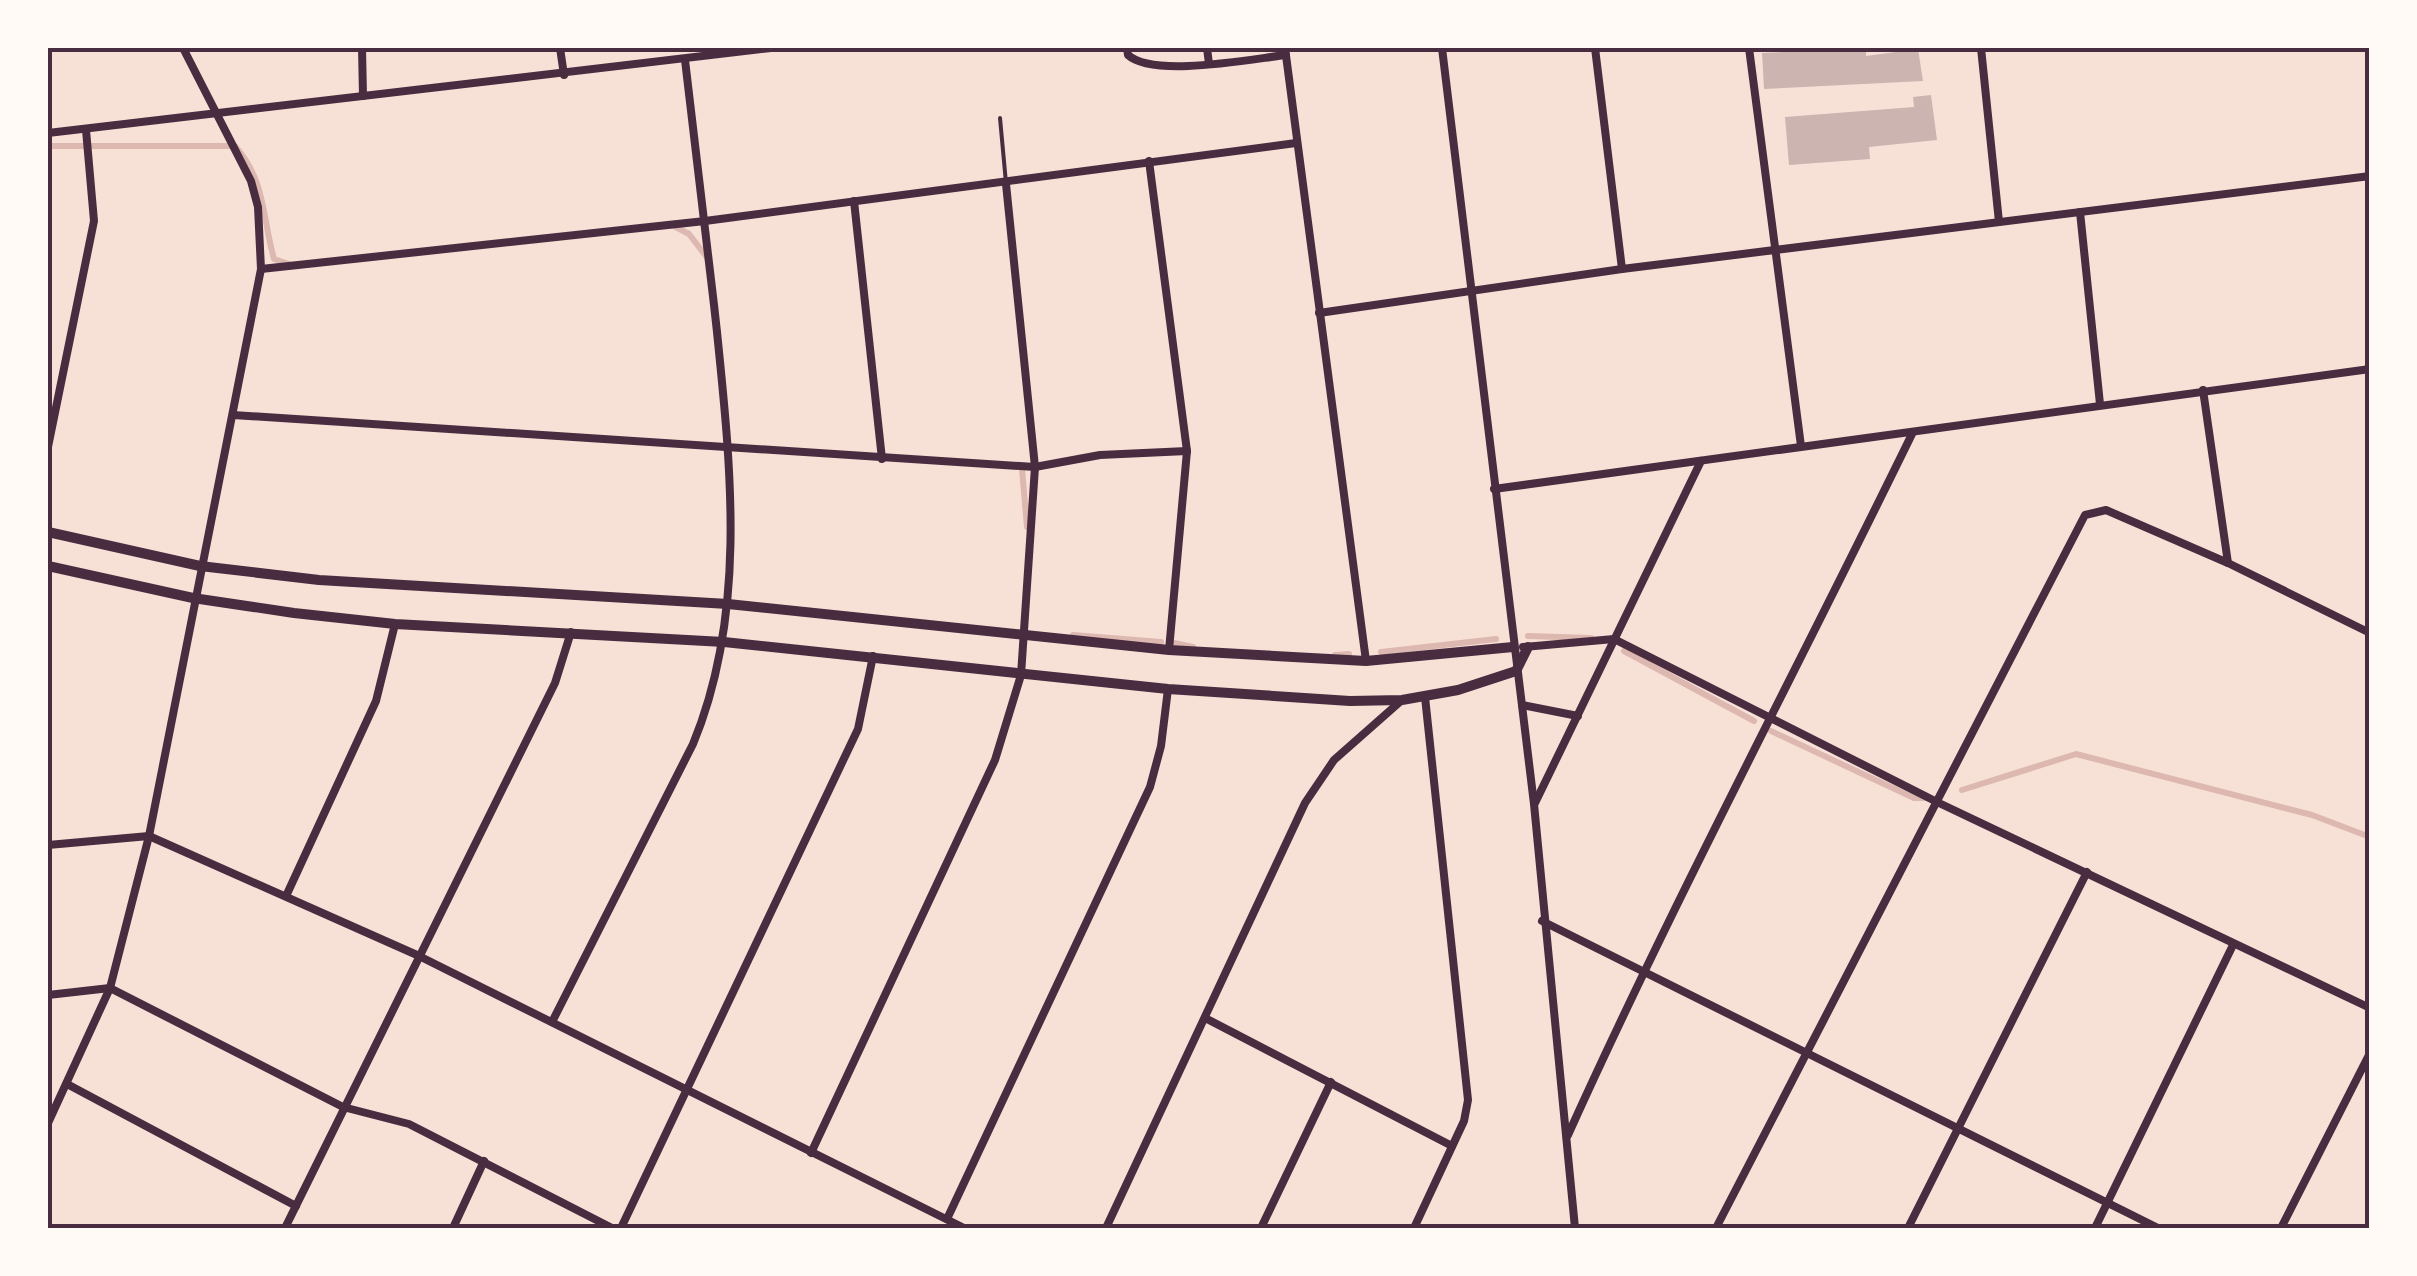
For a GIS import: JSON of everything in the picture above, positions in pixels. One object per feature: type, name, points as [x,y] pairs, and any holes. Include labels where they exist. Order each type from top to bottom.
[{"type":"street","points":[[48,1123],[110,988],[149,836],[261,269],[254,193],[220,116],[183,48]]},
{"type":"street","points":[[362,48],[363,96]]},
{"type":"street","points":[[560,48],[564,75]]},
{"type":"street","points":[[48,134],[771,48]]},
{"type":"street","points":[[1127,48],[1128,55],[1139,64],[1209,64],[1286,52],[1366,661]]},
{"type":"street","points":[[1207,48],[1209,64]]},
{"type":"street","points":[[1442,48],[1534,804],[1542,921],[1575,1228]]},
{"type":"street","points":[[1595,48],[1622,268]]},
{"type":"street","points":[[1749,48],[1772,249],[1802,446]]},
{"type":"street","points":[[1981,48],[1999,222]]},
{"type":"street","points":[[552,1022],[693,744],[712,696],[724,642],[728,604],[729,448],[685,60]]},
{"type":"street","points":[[48,447],[94,221],[86,130]]},
{"type":"street","points":[[261,269],[705,222],[1296,143]]},
{"type":"street","points":[[1149,161],[1187,451],[1169,650]]},
{"type":"street","points":[[1319,312],[1622,268],[2370,176]]},
{"type":"street","points":[[810,1153],[994,760],[1021,674],[1035,466],[1006,184]]},
{"type":"street","points":[[854,201],[882,458]]},
{"type":"street","points":[[2080,212],[2100,404]]},
{"type":"street","points":[[1494,488],[2370,369]]},
{"type":"street","points":[[2203,390],[2228,563]]},
{"type":"street","points":[[233,415],[1035,466],[1100,455],[1187,451]]},
{"type":"street","points":[[1568,1135],[1641,973],[1773,718],[1912,434]]},
{"type":"street","points":[[1534,804],[1701,460]]},
{"type":"street","points":[[1716,1228],[1803,1054],[1939,803],[2084,515],[2106,510],[2228,563],[2370,633]]},
{"type":"street","points":[[48,532],[200,566],[319,580],[728,604],[1169,650],[1366,661],[1614,639],[1939,803],[2370,1008]]},
{"type":"street","points":[[48,566],[193,598],[395,624],[724,642],[1168,690],[1350,702],[1425,697],[1516,670],[1528,647]]},
{"type":"street","points":[[287,894],[376,700],[395,624]]},
{"type":"street","points":[[285,1228],[555,683],[572,632]]},
{"type":"street","points":[[621,1228],[858,729],[873,656]]},
{"type":"street","points":[[946,1219],[1150,787],[1162,746],[1168,690]]},
{"type":"street","points":[[1414,1228],[1452,1146],[1468,1100],[1425,697]]},
{"type":"street","points":[[1106,1228],[1304,803],[1334,760],[1402,700]]},
{"type":"street","points":[[1522,705],[1578,716]]},
{"type":"street","points":[[48,845],[149,836],[417,955],[964,1228]]},
{"type":"street","points":[[1908,1228],[2087,872]]},
{"type":"street","points":[[1542,921],[2158,1228]]},
{"type":"street","points":[[2095,1228],[2233,945]]},
{"type":"street","points":[[48,995],[110,988],[343,1107],[409,1124],[612,1228]]},
{"type":"street","points":[[1207,1018],[1452,1146]]},
{"type":"street","points":[[2281,1228],[2370,1053]]},
{"type":"street","points":[[1262,1228],[1331,1082]]},
{"type":"street","points":[[67,1084],[296,1206]]},
{"type":"street","points":[[453,1228],[484,1161]]},
{"type":"lane","points":[[1000,118],[1006,184]]},
{"type":"building","points":[[1866,48],[1866,56],[1918,49],[1923,81],[1764,89],[1762,53]]},
{"type":"building","points":[[1931,95],[1937,140],[1869,147],[1870,159],[1789,165],[1785,117],[1914,107],[1913,97]]},
{"type":"waterway","points":[[48,146],[235,146],[258,186],[274,259],[292,265]]},
{"type":"waterway","points":[[672,225],[689,234],[709,260]]},
{"type":"waterway","points":[[1022,469],[1027,527]]},
{"type":"waterway","points":[[1073,635],[1161,642]]},
{"type":"waterway","points":[[1528,636],[1591,638]]},
{"type":"waterway","points":[[1381,652],[1496,639]]},
{"type":"waterway","points":[[1174,643],[1193,647]]},
{"type":"waterway","points":[[1624,651],[1754,721]]},
{"type":"waterway","points":[[1335,655],[1349,654]]},
{"type":"waterway","points":[[1771,731],[1914,798],[1925,798]]},
{"type":"waterway","points":[[1962,790],[2076,754],[2312,815],[2370,837]]}]
